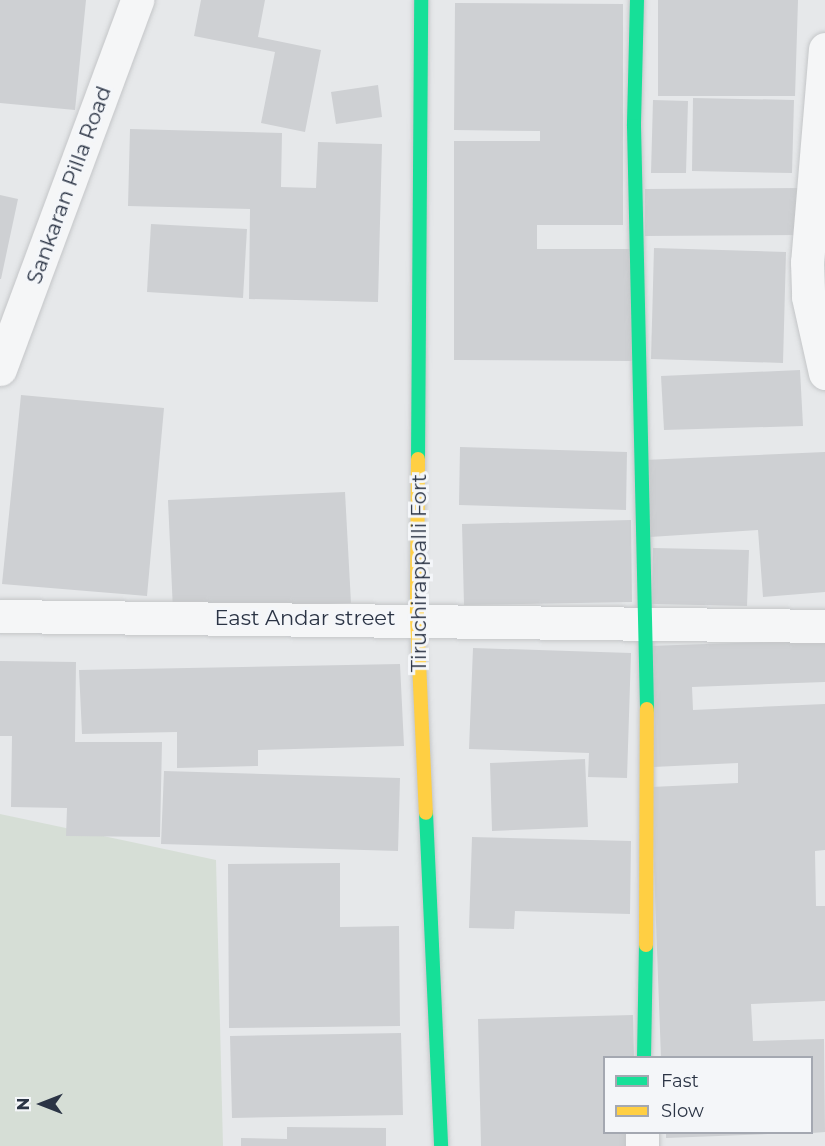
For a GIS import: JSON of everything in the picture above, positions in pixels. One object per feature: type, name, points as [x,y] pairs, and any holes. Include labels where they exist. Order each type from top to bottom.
[{"type":"street","name":"Sankaran Pilla Road","points":[[0,369],[137,0]]},
{"type":"street","name":"Tiruchirappalli Fort","points":[[421,0],[417,618],[441,1146]]},
{"type":"street","points":[[637,0],[634,126],[649,811],[644,1056]]},
{"type":"street","points":[[825,49],[807,262],[808,297],[825,374]]},
{"type":"street","name":"East Andar street","points":[[0,616],[417,618],[645,626],[825,626]]},
{"type":"shaded area","points":[[0,814],[216,860],[223,1146],[0,1146]]},
{"type":"building","points":[[0,0],[86,0],[75,110],[0,103]]},
{"type":"building","points":[[201,0],[265,0],[258,37],[321,50],[305,132],[261,123],[275,52],[194,36]]},
{"type":"building","points":[[658,0],[798,0],[795,96],[658,96]]},
{"type":"building","points":[[455,3],[623,4],[623,225],[537,225],[537,249],[632,249],[632,361],[454,360],[454,141],[540,141],[540,131],[454,130]]},
{"type":"building","points":[[378,85],[382,117],[336,124],[331,92]]},
{"type":"building","points":[[693,98],[794,100],[792,173],[692,171]]},
{"type":"building","points":[[653,100],[688,101],[686,173],[651,173]]},
{"type":"building","points":[[130,129],[282,133],[281,187],[316,188],[318,142],[382,144],[378,302],[249,299],[250,209],[128,206]]},
{"type":"building","points":[[799,188],[799,235],[645,236],[645,189]]},
{"type":"building","points":[[0,195],[18,199],[1,279],[0,279]]},
{"type":"building","points":[[151,224],[247,229],[243,298],[147,292]]},
{"type":"building","points":[[654,248],[786,252],[783,363],[651,359]]},
{"type":"building","points":[[800,370],[803,426],[664,430],[661,376]]},
{"type":"building","points":[[21,395],[164,408],[147,596],[2,584]]},
{"type":"building","points":[[460,447],[627,452],[626,510],[459,505]]},
{"type":"building","points":[[825,452],[825,592],[763,597],[758,530],[650,537],[644,460]]},
{"type":"building","points":[[345,492],[351,603],[173,611],[168,500]]},
{"type":"building","points":[[631,520],[632,602],[464,605],[462,524]]},
{"type":"building","points":[[653,548],[749,550],[747,606],[652,604]]},
{"type":"building","points":[[825,640],[825,682],[692,687],[693,710],[825,704],[825,850],[815,851],[816,906],[825,906],[825,1001],[751,1004],[753,1041],[824,1039],[825,1132],[813,1133],[813,1056],[661,1056],[651,787],[738,783],[738,763],[653,767],[648,646]]},
{"type":"building","points":[[473,648],[631,653],[627,778],[588,777],[589,753],[469,749]]},
{"type":"building","points":[[0,661],[76,662],[75,742],[162,742],[160,837],[66,836],[67,808],[11,807],[12,736],[0,736]]},
{"type":"building","points":[[400,664],[404,746],[258,750],[258,766],[177,768],[177,732],[82,734],[79,670]]},
{"type":"building","points":[[585,759],[588,827],[492,831],[490,763]]},
{"type":"building","points":[[164,771],[400,778],[398,851],[161,844]]},
{"type":"building","points":[[472,837],[631,841],[630,914],[515,911],[514,929],[469,928]]},
{"type":"building","points":[[340,863],[340,927],[399,926],[400,1026],[229,1028],[228,864]]},
{"type":"building","points":[[633,1015],[634,1056],[603,1056],[603,1134],[636,1134],[636,1146],[481,1146],[478,1019]]},
{"type":"building","points":[[401,1033],[403,1115],[232,1118],[230,1036]]},
{"type":"building","points":[[287,1127],[386,1128],[386,1146],[241,1146],[241,1138],[287,1139]]},
{"type":"building","points":[[666,1134],[768,1134],[666,1138]]},
{"type":"traffic: fast","points":[[418,459],[421,0]]},
{"type":"traffic: fast","points":[[637,0],[634,126],[647,709]]},
{"type":"traffic: fast","points":[[426,813],[441,1146]]},
{"type":"traffic: fast","points":[[644,1056],[646,945]]},
{"type":"traffic: slow","points":[[418,459],[417,618],[426,813]]},
{"type":"traffic: slow","points":[[646,945],[647,709]]}]
